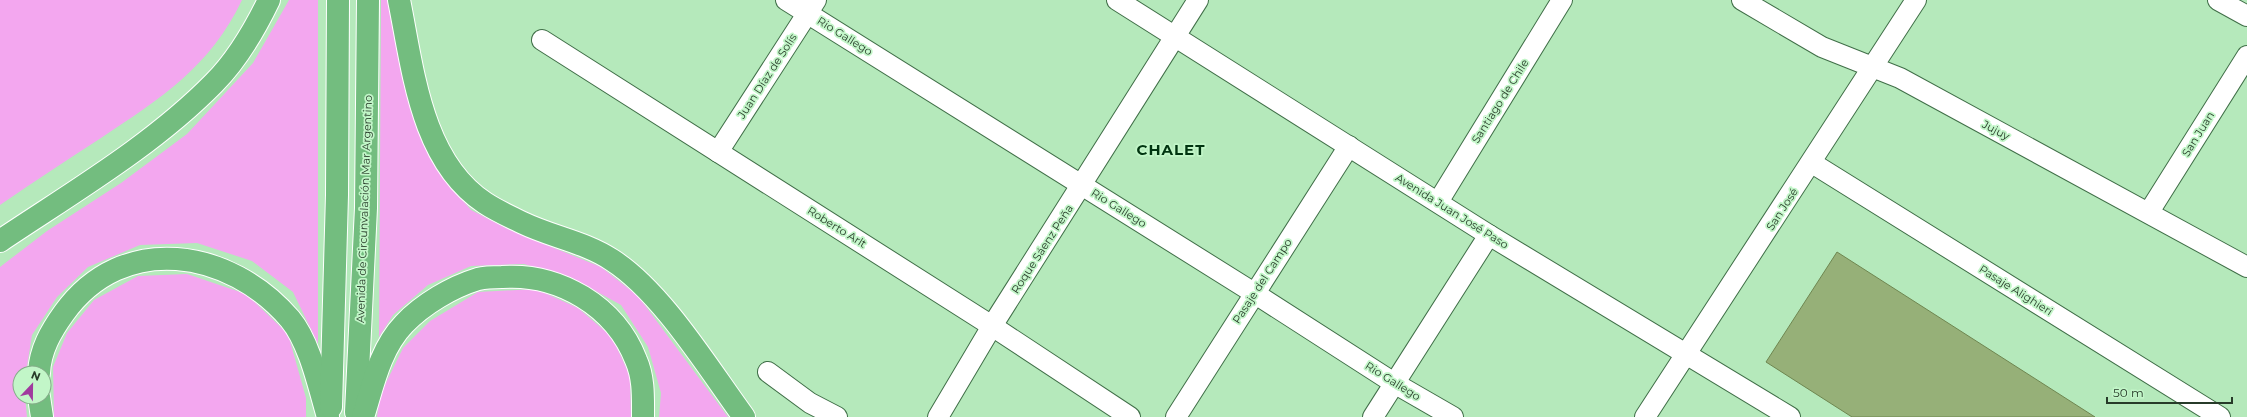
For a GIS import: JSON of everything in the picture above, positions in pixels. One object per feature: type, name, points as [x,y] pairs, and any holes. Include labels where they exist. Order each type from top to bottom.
[{"type":"highway","points":[[0,241],[127,155],[188,108],[215,82],[239,52],[269,0]]},
{"type":"highway","points":[[330,417],[337,195],[338,0]]},
{"type":"highway","name":"Avenida de Circunvalación Mar Argentino","points":[[356,417],[366,208],[368,0]]},
{"type":"highway","points":[[400,0],[419,100],[433,142],[459,179],[485,203],[524,223],[593,249],[613,260],[630,273],[662,306],[744,417]]},
{"type":"highway","points":[[41,365],[44,349],[52,331],[70,304],[87,287],[109,273],[142,259],[167,258],[200,261],[233,273],[264,294],[290,320],[303,342],[330,417]]},
{"type":"highway","points":[[363,417],[378,367],[389,345],[404,324],[438,296],[480,278],[523,276],[562,285],[597,306],[623,335],[637,361],[643,392],[643,417]]},
{"type":"highway","points":[[40,405],[42,417]]},
{"type":"street","name":"Rio Gallego","points":[[786,0],[812,7],[1083,185],[1394,383],[1452,417]]},
{"type":"street","name":"Avenida Juan José Paso","points":[[1117,0],[1489,235],[1790,417]]},
{"type":"street","name":"Roque Sáenz Peña","points":[[938,417],[992,326],[1083,185],[1198,0]]},
{"type":"street","name":"Santiago de Chile","points":[[1438,202],[1562,0]]},
{"type":"street","name":"Jujuy","points":[[1742,0],[1822,48],[1900,78],[2149,212],[2247,267]]},
{"type":"street","name":"San José","points":[[1646,417],[1812,163],[1916,0]]},
{"type":"street","points":[[2218,0],[2247,16]]},
{"type":"street","name":"Juan Díaz de Solís","points":[[718,152],[812,7]]},
{"type":"street","name":"Roberto Arlt","points":[[542,40],[992,326],[1130,417]]},
{"type":"street","name":"San Juan","points":[[2149,212],[2247,56]]},
{"type":"street","name":"Pasaje del Campo","points":[[1176,417],[1349,146]]},
{"type":"street","name":"Pasaje Alighieri","points":[[1812,163],[2220,417]]},
{"type":"street","points":[[1373,417],[1489,235]]},
{"type":"street","points":[[768,372],[810,403],[837,417]]},
{"type":"shaded area","points":[[0,0],[242,0],[229,24],[215,44],[199,63],[182,79],[144,109],[0,205]]},
{"type":"shaded area","points":[[289,0],[318,0],[318,344],[293,292],[252,261],[197,243],[140,245],[88,267],[57,297],[32,335],[27,365],[12,365],[12,405],[26,405],[27,417],[0,417],[0,267],[47,231],[121,183],[187,134],[253,63]]},
{"type":"shaded area","points":[[381,0],[388,0],[416,127],[440,174],[471,210],[510,230],[601,267],[638,296],[728,417],[659,417],[661,393],[648,347],[621,305],[572,278],[524,264],[471,266],[428,285],[393,315],[379,337]]},
{"type":"shaded area","points":[[187,274],[246,294],[288,334],[306,398],[306,417],[54,417],[53,367],[67,333],[94,300],[138,276]]},
{"type":"shaded area","points":[[536,289],[578,308],[612,337],[630,376],[631,417],[377,417],[380,395],[403,348],[430,321],[478,292]]},
{"type":"building","points":[[1837,252],[2095,417],[1852,417],[1766,362]]},
{"type":"district","name":"CHALET","points":[[1171,150]]}]
